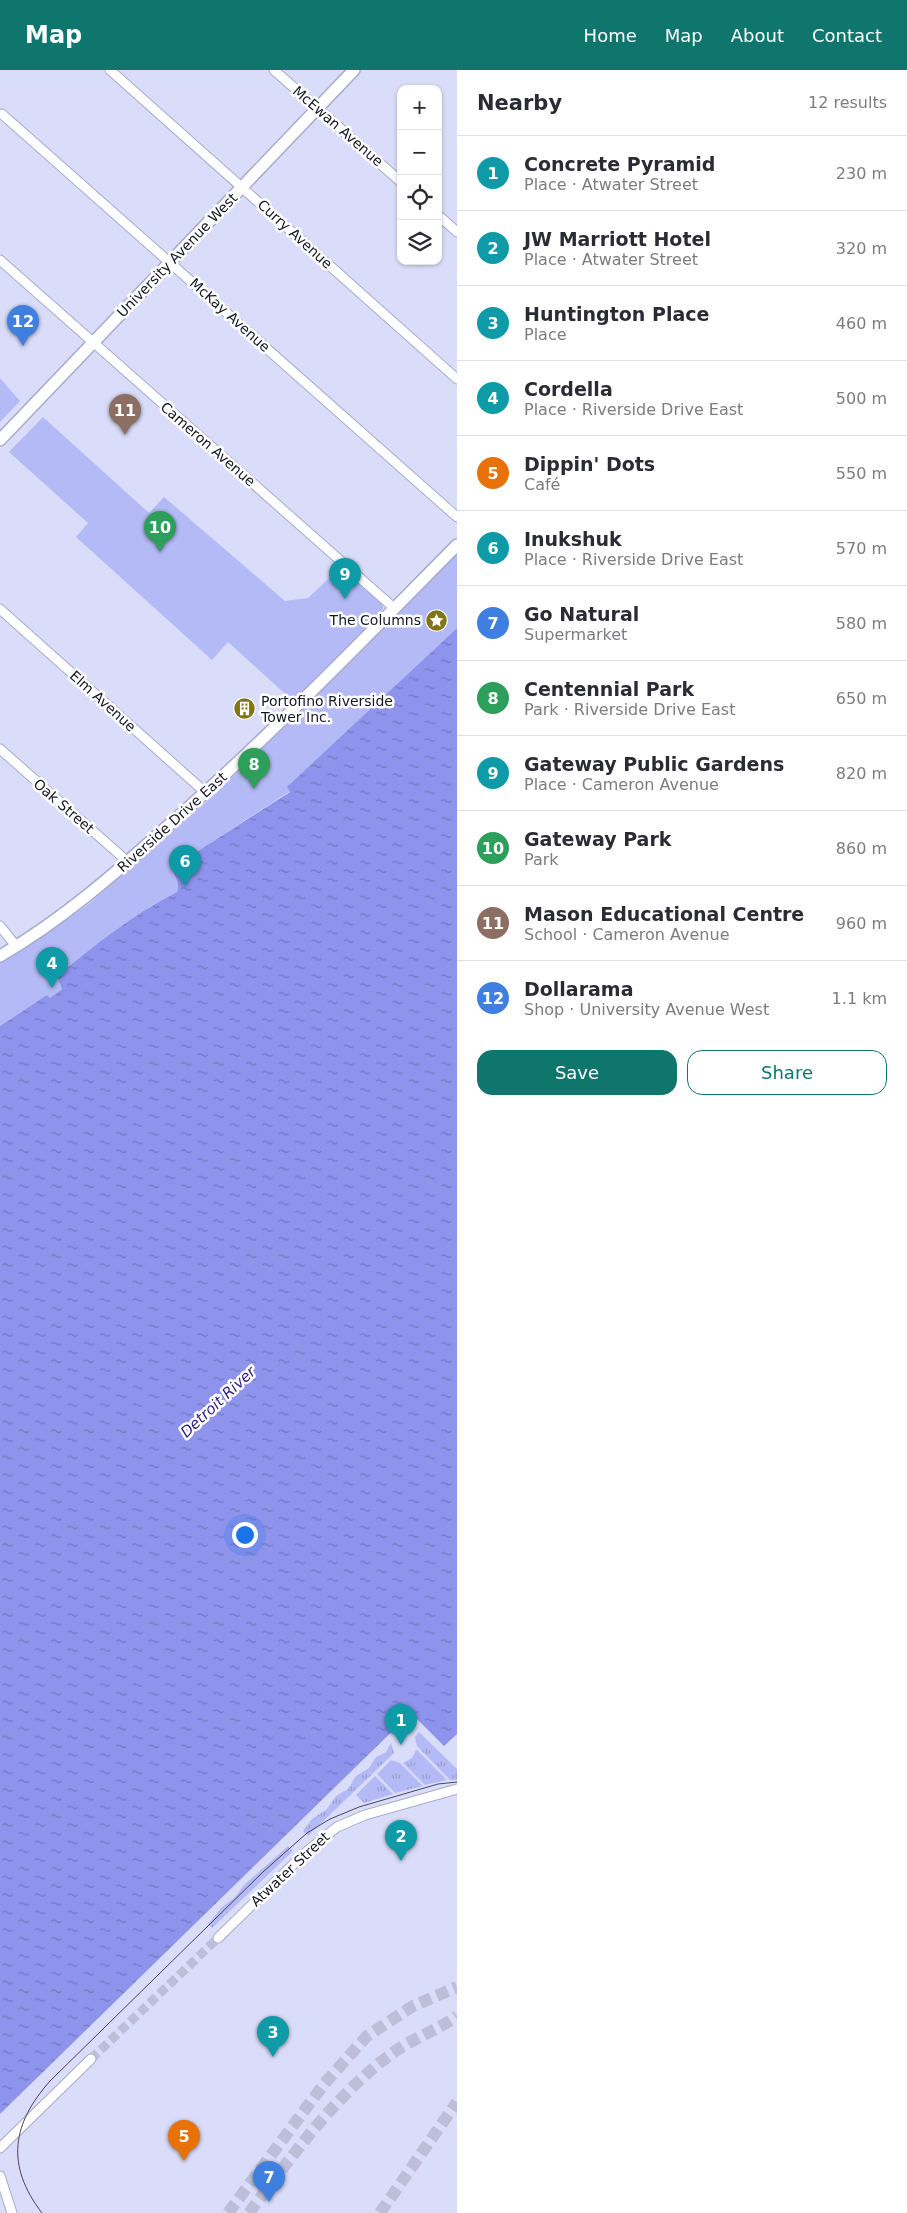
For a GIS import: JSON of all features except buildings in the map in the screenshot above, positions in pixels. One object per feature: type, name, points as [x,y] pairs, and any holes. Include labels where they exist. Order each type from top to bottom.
[{"type":"main road","name":"University Avenue West","points":[[0,440],[354,70]]},
{"type":"main road","name":"Riverside Drive East","points":[[0,956],[88,896],[206,793],[320,683],[457,545]]},
{"type":"street","name":"Curry Avenue","points":[[110,70],[457,378]]},
{"type":"street","name":"McEwan Avenue","points":[[274,70],[397,178]]},
{"type":"street","name":"McKay Avenue","points":[[2,114],[457,517]]},
{"type":"street","points":[[442,219],[457,232]]},
{"type":"street","name":"Cameron Avenue","points":[[0,260],[394,608]]},
{"type":"street","name":"Elm Avenue","points":[[0,609],[206,793]]},
{"type":"street","name":"Oak Street","points":[[0,749],[128,862]]},
{"type":"street","points":[[0,926],[16,946]]},
{"type":"street","name":"Atwater Street","points":[[218,1938],[305,1853],[337,1827],[366,1815],[457,1789]]},
{"type":"street","points":[[0,2148],[91,2060]]},
{"type":"street","points":[[0,2176],[12,2213]]},
{"type":"green space","points":[[0,378],[20,401],[0,422]]},
{"type":"green space","points":[[43,417],[149,513],[164,497],[285,601],[308,598],[342,566],[382,603],[383,608],[380,614],[293,701],[228,642],[212,660],[76,537],[88,523],[9,452]]},
{"type":"green space","points":[[457,551],[457,628],[288,787],[290,791],[173,867],[178,885],[177,892],[130,920],[57,976],[62,989],[50,998],[47,995],[0,1026],[0,963],[89,904],[214,795],[288,724]]},
{"type":"green space","points":[[419,1732],[457,1769],[457,1780],[450,1780],[417,1746],[415,1737]]},
{"type":"green space","points":[[391,1743],[394,1753],[308,1836],[303,1831],[312,1819],[327,1809],[336,1796],[348,1789],[356,1776],[369,1768],[376,1757],[386,1752]]},
{"type":"green space","points":[[416,1750],[447,1780],[425,1785],[403,1763],[412,1758]]},
{"type":"green space","points":[[391,1760],[400,1763],[423,1786],[395,1793],[377,1774]]},
{"type":"green space","points":[[375,1776],[393,1794],[364,1803],[356,1795]]},
{"type":"green space","points":[[288,1846],[293,1851],[212,1928],[208,1924],[222,1907],[234,1898],[244,1885]]},
{"type":"water","name":"Detroit River","points":[[457,628],[457,1734],[444,1746],[411,1713],[0,2114],[0,1026],[47,995],[50,998],[62,989],[57,976],[130,920],[177,892],[178,885],[173,867],[290,792],[287,787]]},
{"type":"tunnel","points":[[91,2059],[218,1938]]},
{"type":"tunnel","points":[[228,2213],[324,2084],[367,2036],[413,2006],[457,1987]]},
{"type":"tunnel","points":[[249,2213],[316,2127],[353,2087],[394,2052],[457,2016]]},
{"type":"tunnel","points":[[380,2213],[457,2102]]},
{"type":"tram line","points":[[42,2213],[22,2178],[18,2161],[18,2145],[21,2128],[28,2112],[51,2080],[264,1871],[307,1833],[330,1819],[359,1807],[438,1784],[457,1782]]},
{"type":"place","name":"Dollarama","points":[[23,346]]},
{"type":"place","name":"Mason Educational Centre","points":[[125,435]]},
{"type":"place","name":"Gateway Park","points":[[160,552]]},
{"type":"place","name":"Gateway Public Gardens","points":[[345,599]]},
{"type":"place","name":"The Columns","points":[[437,620]]},
{"type":"place","name":"Portofino Riverside Tower Inc.","points":[[245,709]]},
{"type":"place","name":"Centennial Park","points":[[254,789]]},
{"type":"place","name":"Inukshuk","points":[[185,886]]},
{"type":"place","name":"Cordella","points":[[52,988]]},
{"type":"place","name":"Concrete Pyramid","points":[[401,1745]]},
{"type":"place","name":"JW Marriott Hotel","points":[[401,1861]]},
{"type":"place","name":"Huntington Place","points":[[273,2057]]},
{"type":"place","name":"Dippin' Dots","points":[[184,2161]]},
{"type":"place","name":"Go Natural","points":[[269,2202]]}]
